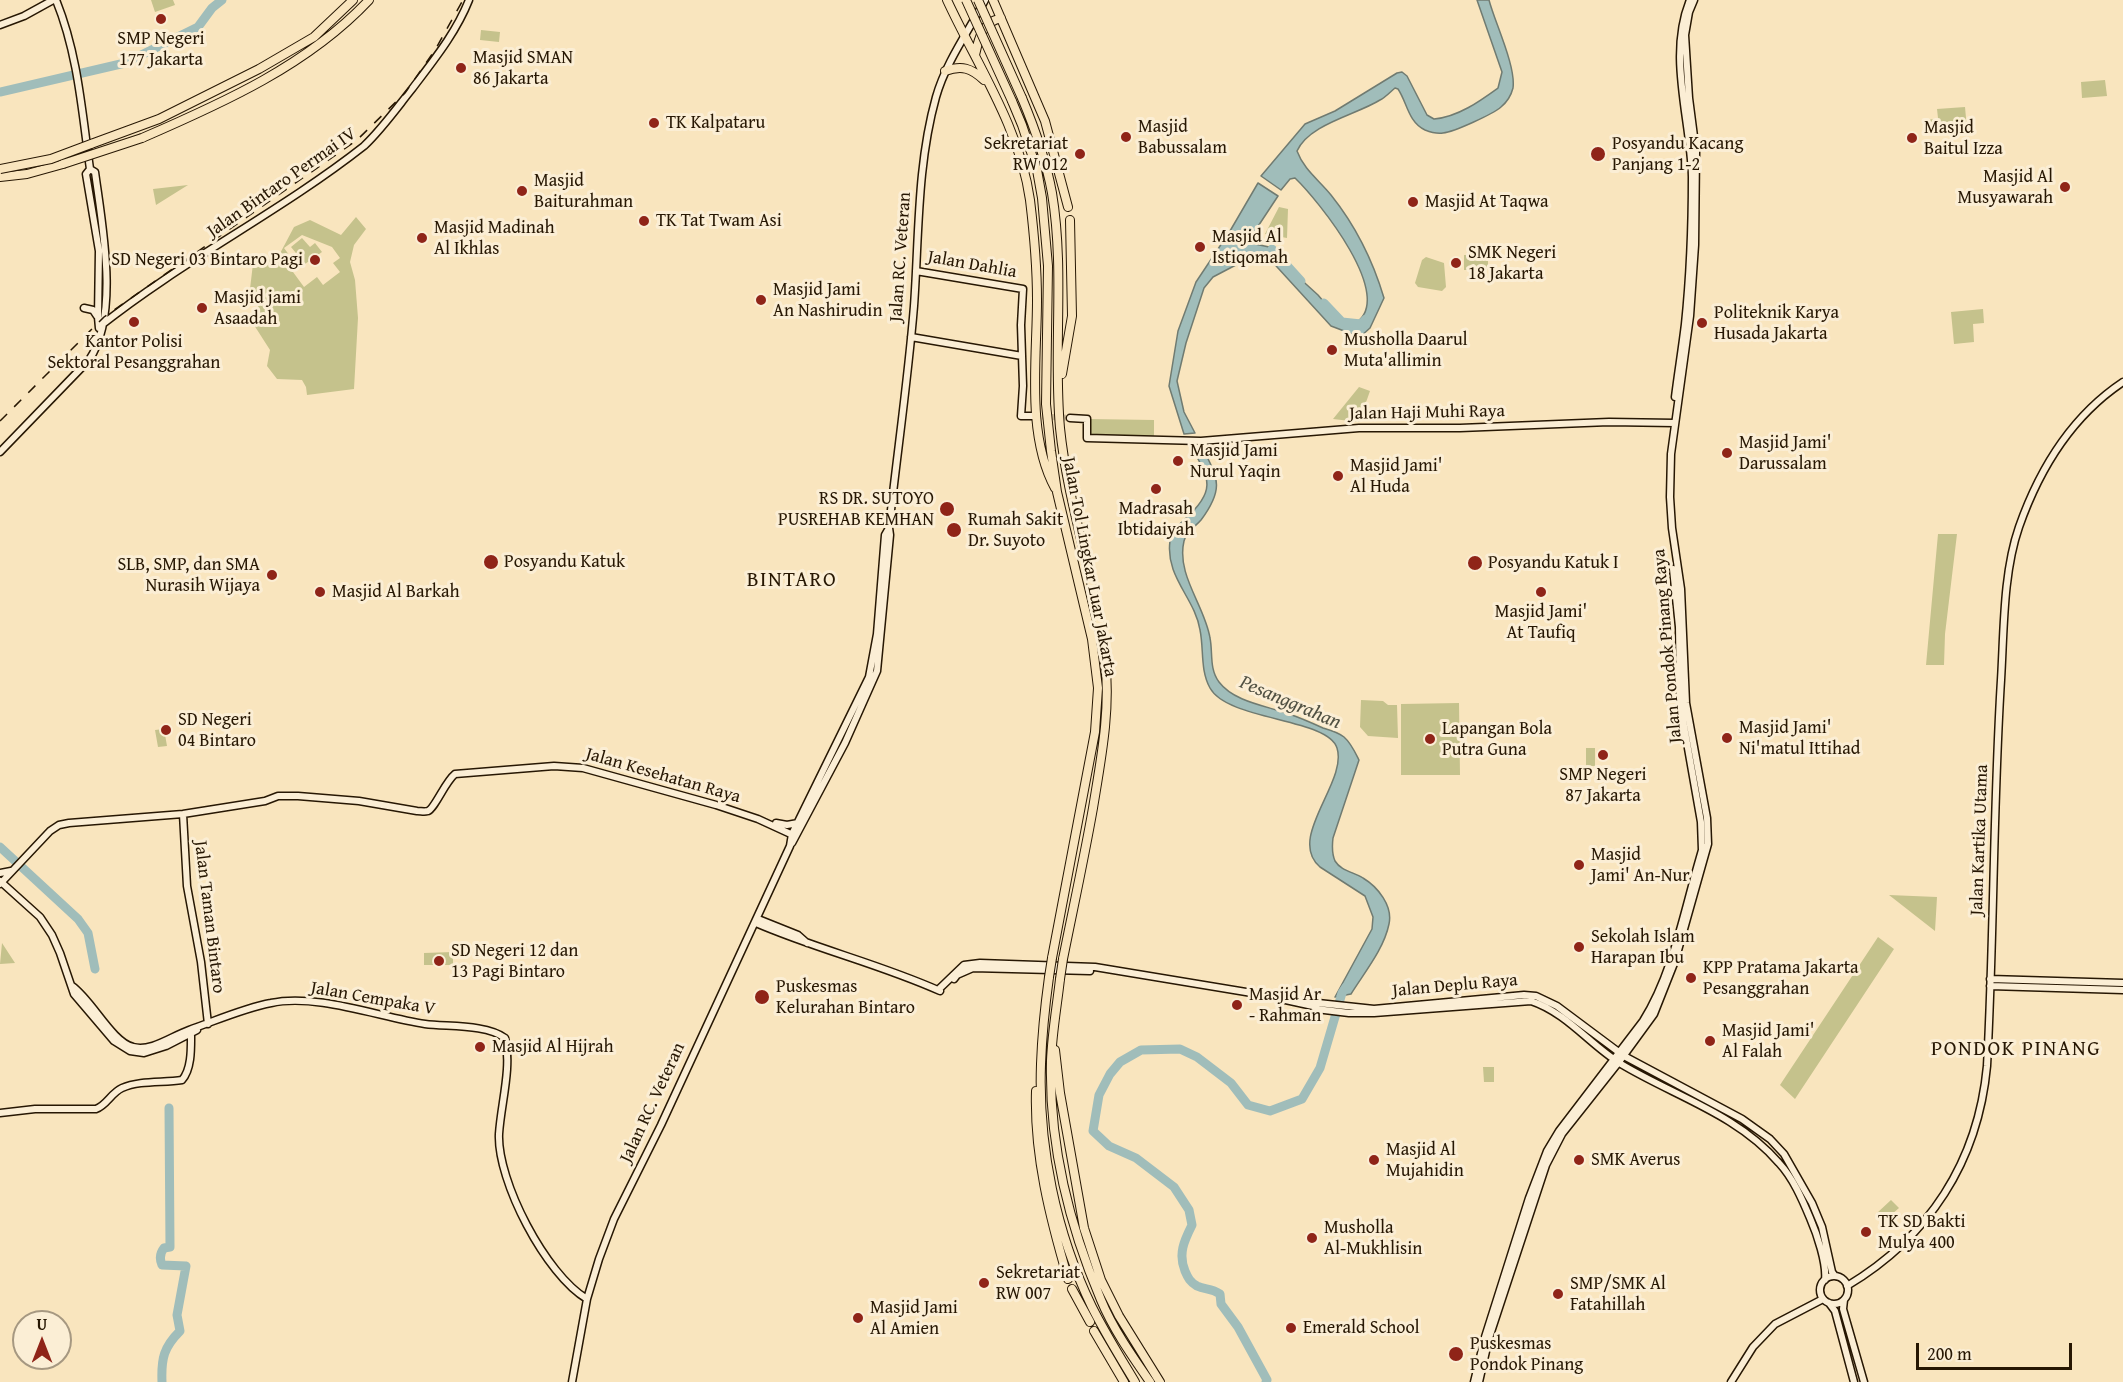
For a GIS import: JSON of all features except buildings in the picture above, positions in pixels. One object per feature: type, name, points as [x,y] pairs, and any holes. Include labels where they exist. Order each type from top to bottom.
[{"type":"highway","points":[[0,169],[51,159],[140,128],[209,95],[314,37],[353,0]]},
{"type":"highway","points":[[0,177],[54,167],[142,138],[228,98],[312,51],[335,33],[369,0]]},
{"type":"highway","points":[[947,0],[1007,121],[1019,153],[1030,199],[1036,266],[1038,436],[1047,474],[1057,492]]},
{"type":"highway","name":"Jalan Tol Lingkar Luar Jakarta","points":[[966,0],[1012,101],[1037,170],[1045,223],[1048,266],[1046,404],[1057,492],[1092,639],[1098,704],[1080,820],[1049,977],[1041,1066],[1044,1138],[1053,1195],[1068,1250],[1091,1305],[1136,1382]]},
{"type":"highway","name":"Jalan Tol Lingkar Luar Jakarta","points":[[978,0],[1022,98],[1040,145],[1052,195],[1058,262],[1060,427],[1065,466],[1100,626],[1105,661],[1107,692],[1104,741],[1063,959],[1053,1040],[1052,1086],[1056,1138],[1060,1170],[1071,1213],[1101,1301],[1128,1350],[1150,1382]]},
{"type":"highway","points":[[993,0],[1045,121],[1068,207]]},
{"type":"highway","points":[[975,55],[981,32],[985,26],[1001,18]]},
{"type":"highway","points":[[945,71],[954,68],[969,69],[988,83]]},
{"type":"highway","points":[[1059,387],[1072,316],[1070,220]]},
{"type":"highway","points":[[1053,1040],[1059,1093],[1084,1228],[1101,1280],[1115,1309],[1159,1381]]},
{"type":"highway","points":[[1041,1066],[1036,1100],[1040,1156],[1046,1194],[1068,1279]]},
{"type":"highway","points":[[1072,1289],[1090,1322]]},
{"type":"highway","points":[[1094,1331],[1124,1382]]},
{"type":"main road","points":[[0,25],[55,0],[71,41],[90,169],[86,174],[99,251],[98,315],[101,326]]},
{"type":"main road","name":"Jalan Bintaro Permai IV","points":[[101,326],[121,308],[252,225],[364,146],[378,132],[441,51],[454,32],[469,0]]},
{"type":"main road","name":"Jalan RC. Veteran","points":[[572,1382],[587,1299],[614,1218],[661,1125],[790,846],[877,671],[885,535],[889,528],[911,337],[921,183],[936,98],[945,71],[985,0]]},
{"type":"main road","name":"Jalan Pondok Pinang Raya","points":[[1474,1382],[1544,1164],[1559,1131],[1619,1058],[1660,989],[1702,850],[1701,822],[1680,703],[1678,608],[1668,528],[1668,466],[1686,316],[1692,206],[1690,153],[1680,52],[1683,19],[1690,0]]},
{"type":"main road","name":"Jalan Pondok Pinang Raya","points":[[1679,378],[1690,316],[1695,245],[1696,152],[1689,98],[1685,35],[1689,12],[1694,0]]},
{"type":"main road","points":[[0,453],[95,351],[101,326],[106,283],[106,245],[95,172],[90,169]]},
{"type":"main road","name":"Jalan Dahlia","points":[[916,271],[1023,290],[1022,356]]},
{"type":"main road","points":[[85,307],[98,315]]},
{"type":"main road","points":[[911,337],[1022,356],[1021,416],[1033,416]]},
{"type":"main road","name":"Jalan Kartika Utama","points":[[1847,1286],[1886,1259],[1921,1226],[1945,1194],[1959,1170],[1972,1137],[1982,1102],[1987,1066],[1999,712],[2006,605],[2015,544],[2037,482],[2055,452],[2081,418],[2123,382]]},
{"type":"main road","name":"Jalan Haji Muhi Raya","points":[[1070,418],[1087,418],[1087,438],[1181,441],[1359,429],[1460,428],[1609,422],[1673,423]]},
{"type":"main road","name":"Jalan RC. Veteran","points":[[795,836],[798,822],[865,687],[878,644]]},
{"type":"main road","name":"Jalan Kesehatan Raya","points":[[183,814],[288,796],[338,799],[417,811],[428,810],[442,788],[455,774],[554,766],[577,767],[600,772],[706,802],[761,820],[795,836]]},
{"type":"main road","points":[[1,882],[50,831],[59,825],[183,814]]},
{"type":"main road","name":"Jalan Taman Bintaro","points":[[183,814],[187,886],[201,962],[205,1025]]},
{"type":"main road","name":"Jalan Kesehatan Raya","points":[[761,820],[787,825],[798,822]]},
{"type":"main road","points":[[0,873],[13,871]]},
{"type":"main road","name":"Jalan Cempaka V","points":[[1,882],[40,917],[52,935],[72,986],[81,993],[101,1022],[123,1041],[136,1048],[152,1046],[273,1002],[290,1001],[338,1006],[427,1024],[473,1028],[501,1035],[505,1038],[507,1062],[500,1145],[516,1204],[536,1241],[567,1285],[587,1299]]},
{"type":"main road","name":"Jalan Deplu Raya","points":[[757,921],[798,935],[807,943],[866,962],[938,990],[956,973],[973,968],[1109,971],[1182,981],[1313,1006],[1318,1003],[1326,1007],[1350,1010],[1470,1002],[1542,1001],[1619,1058]]},
{"type":"main road","points":[[1990,982],[2123,983]]},
{"type":"main road","points":[[1990,982],[2123,990]]},
{"type":"main road","points":[[0,1113],[35,1109],[96,1109],[117,1091],[133,1085],[184,1078],[190,1056],[190,1032]]},
{"type":"main road","points":[[1619,1058],[1700,1095],[1758,1129],[1784,1154],[1822,1227],[1832,1272],[1843,1279],[1847,1286],[1848,1293],[1843,1309],[1864,1382]]},
{"type":"main road","points":[[1619,1058],[1737,1126],[1779,1163],[1804,1203],[1815,1231],[1825,1272],[1825,1280],[1820,1291],[1835,1311],[1854,1382]]},
{"type":"main road","points":[[1697,1103],[1700,1095]]},
{"type":"main road","points":[[1825,1280],[1835,1276]]},
{"type":"main road","points":[[1731,1382],[1753,1347],[1778,1321],[1826,1301],[1837,1304],[1845,1300]]},
{"type":"main road","name":"Jalan Pondok Pinang Raya","points":[[1479,1382],[1487,1337]]},
{"type":"shaded area","points":[[151,0],[173,0],[175,5],[155,12]]},
{"type":"shaded area","points":[[481,30],[500,32],[499,42],[480,40]]},
{"type":"shaded area","points":[[2105,80],[2107,96],[2082,98],[2081,82]]},
{"type":"shaded area","points":[[1965,107],[1967,129],[1933,133],[1928,120],[1938,118],[1937,109]]},
{"type":"shaded area","points":[[188,185],[156,205],[153,189]]},
{"type":"shaded area","points":[[1279,207],[1288,209],[1287,238],[1265,234]]},
{"type":"shaded area","points":[[356,217],[366,229],[354,245],[350,262],[355,280],[358,318],[354,389],[307,395],[302,380],[277,379],[267,366],[270,350],[254,325],[259,303],[250,289],[254,255],[276,261],[294,227],[310,220],[341,235]],"holes":[[[302,235],[332,247],[340,258],[333,263],[340,272],[323,285],[317,277],[304,287],[293,272],[298,267],[284,248]]]},
{"type":"shaded area","points":[[302,238],[310,247],[315,243],[322,252],[305,264],[291,247]]},
{"type":"shaded area","points":[[1464,255],[1488,256],[1488,270],[1464,270]]},
{"type":"shaded area","points":[[1426,257],[1444,263],[1446,287],[1442,291],[1418,287],[1415,283],[1422,260]]},
{"type":"shaded area","points":[[1983,309],[1984,323],[1973,324],[1974,342],[1954,344],[1951,312]]},
{"type":"shaded area","points":[[1359,387],[1370,391],[1359,422],[1333,419]]},
{"type":"shaded area","points":[[1089,419],[1154,420],[1154,438],[1089,437]]},
{"type":"shaded area","points":[[1938,534],[1957,534],[1945,634],[1944,665],[1926,665]]},
{"type":"shaded area","points":[[1361,700],[1383,701],[1388,705],[1397,705],[1398,738],[1368,736],[1360,727]]},
{"type":"shaded area","name":"Lapangan Bola Putra Guna","points":[[1459,703],[1460,775],[1401,775],[1401,704]]},
{"type":"shaded area","points":[[164,729],[167,746],[158,747],[155,730]]},
{"type":"shaded area","points":[[1586,748],[1595,748],[1595,766],[1586,766]]},
{"type":"shaded area","points":[[1889,895],[1937,897],[1935,931]]},
{"type":"shaded area","points":[[1878,937],[1894,949],[1795,1099],[1780,1085]]},
{"type":"shaded area","points":[[2,943],[15,963],[0,964]]},
{"type":"shaded area","points":[[453,952],[453,965],[424,965],[424,953]]},
{"type":"shaded area","points":[[1483,1067],[1494,1067],[1494,1082],[1484,1082]]},
{"type":"shaded area","points":[[1891,1200],[1899,1208],[1884,1221],[1877,1213]]},
{"type":"water","points":[[1477,0],[1489,0],[1511,68],[1513,88],[1501,107],[1456,130],[1434,133],[1425,130],[1415,122],[1401,94],[1395,88],[1370,105],[1322,127],[1303,142],[1297,151],[1308,169],[1348,219],[1374,271],[1384,298],[1370,328],[1360,337],[1331,326],[1267,256],[1259,254],[1253,256],[1213,277],[1204,288],[1186,343],[1177,381],[1184,412],[1195,433],[1184,434],[1169,386],[1178,331],[1196,282],[1258,183],[1278,196],[1251,237],[1251,242],[1269,247],[1276,252],[1284,264],[1318,295],[1336,316],[1345,322],[1354,324],[1365,311],[1367,294],[1361,272],[1350,250],[1320,206],[1295,178],[1290,179],[1281,190],[1261,176],[1305,124],[1335,111],[1397,73],[1402,72],[1407,76],[1427,115],[1434,119],[1460,112],[1498,88],[1502,72]]},
{"type":"water","points":[[1188,441],[1199,441],[1216,480],[1214,498],[1201,520],[1187,535],[1183,554],[1187,578],[1207,626],[1216,677],[1225,689],[1242,699],[1342,736],[1351,745],[1359,760],[1333,838],[1333,856],[1341,867],[1374,886],[1383,898],[1390,917],[1383,943],[1351,994],[1335,997],[1372,929],[1373,917],[1365,896],[1320,867],[1311,855],[1310,841],[1313,826],[1334,777],[1338,762],[1337,748],[1330,738],[1316,731],[1236,707],[1220,699],[1210,688],[1205,674],[1197,618],[1176,577],[1170,554],[1173,532],[1196,508],[1206,490],[1205,473]]},
{"type":"waterway","points":[[0,92],[125,63],[198,27],[212,8],[222,0]]},
{"type":"waterway","name":"Pesanggrahan","points":[[1272,249],[1301,281]]},
{"type":"waterway","name":"Pesanggrahan","points":[[1324,303],[1342,322],[1361,324],[1366,319]]},
{"type":"waterway","points":[[0,847],[78,919],[88,933],[95,969]]},
{"type":"waterway","name":"Pesanggrahan","points":[[1266,1382],[1238,1327],[1221,1304],[1220,1294],[1197,1286],[1186,1273],[1182,1253],[1184,1242],[1192,1225],[1189,1210],[1174,1187],[1136,1158],[1109,1146],[1093,1131],[1099,1095],[1110,1074],[1120,1062],[1141,1050],[1180,1049],[1197,1057],[1231,1083],[1248,1105],[1270,1111],[1302,1099],[1320,1068],[1342,993],[1346,987]]},
{"type":"waterway","points":[[162,1382],[165,1354],[170,1342],[180,1331],[177,1315],[186,1266],[162,1265],[160,1260],[164,1248],[170,1247],[169,1108]]},
{"type":"tunnel","points":[[1033,416],[1070,418]]},
{"type":"railway","points":[[0,421],[104,317],[357,140],[405,93],[435,50],[463,0]]},
{"type":"place","name":"SMP Negeri 177 Jakarta","points":[[161,19]]},
{"type":"place","name":"Masjid SMAN 86 Jakarta","points":[[461,68]]},
{"type":"place","name":"TK Kalpataru","points":[[654,123]]},
{"type":"place","name":"Masjid Babussalam","points":[[1126,137]]},
{"type":"place","name":"Masjid Baitul Izza","points":[[1912,138]]},
{"type":"place","name":"Sekretariat RW 012","points":[[1080,154]]},
{"type":"place","name":"Posyandu Kacang Panjang 1-2","points":[[1598,154]]},
{"type":"place","name":"Masjid Al Musyawarah","points":[[2065,187]]},
{"type":"place","name":"Masjid Baiturahman","points":[[522,191]]},
{"type":"place","name":"Masjid At Taqwa","points":[[1413,202]]},
{"type":"place","name":"TK Tat Twam Asi","points":[[644,221]]},
{"type":"place","name":"Masjid Madinah Al Ikhlas","points":[[422,238]]},
{"type":"place","name":"Masjid Al Istiqomah","points":[[1200,247]]},
{"type":"place","name":"SD Negeri 03 Bintaro Pagi","points":[[315,260]]},
{"type":"place","name":"SMK Negeri 18 Jakarta","points":[[1456,263]]},
{"type":"place","name":"Masjid Jami An Nashirudin","points":[[761,300]]},
{"type":"place","name":"Masjid jami Asaadah","points":[[202,308]]},
{"type":"place","name":"Kantor Polisi Sektoral Pesanggrahan","points":[[134,322]]},
{"type":"place","name":"Politeknik Karya Husada Jakarta","points":[[1702,323]]},
{"type":"place","name":"Musholla Daarul Muta'allimin","points":[[1332,350]]},
{"type":"place","name":"Masjid Jami' Darussalam","points":[[1727,453]]},
{"type":"place","name":"Masjid Jami Nurul Yaqin","points":[[1178,461]]},
{"type":"place","name":"Masjid Jami' Al Huda","points":[[1338,476]]},
{"type":"place","name":"Madrasah Ibtidaiyah","points":[[1156,489]]},
{"type":"place","name":"RS DR. SUTOYO PUSREHAB KEMHAN","points":[[947,509]]},
{"type":"place","name":"Rumah Sakit Dr. Suyoto","points":[[954,530]]},
{"type":"place","name":"Posyandu Katuk","points":[[491,562]]},
{"type":"place","name":"Posyandu Katuk I","points":[[1475,563]]},
{"type":"place","name":"SLB, SMP, dan SMA Nurasih Wijaya","points":[[272,575]]},
{"type":"place","name":"Masjid Al Barkah","points":[[320,592]]},
{"type":"place","name":"Masjid Jami' At Taufiq","points":[[1541,592]]},
{"type":"place","name":"SD Negeri 04 Bintaro","points":[[166,730]]},
{"type":"place","name":"Masjid Jami' Ni'matul Ittihad","points":[[1727,738]]},
{"type":"place","name":"Lapangan Bola Putra Guna","points":[[1430,739]]},
{"type":"place","name":"SMP Negeri 87 Jakarta","points":[[1603,755]]},
{"type":"place","name":"Masjid Jami' An-Nur","points":[[1579,865]]},
{"type":"place","name":"Sekolah Islam Harapan Ibu","points":[[1579,947]]},
{"type":"place","name":"SD Negeri 12 dan 13 Pagi Bintaro","points":[[439,961]]},
{"type":"place","name":"KPP Pratama Jakarta Pesanggrahan","points":[[1691,978]]},
{"type":"place","name":"Puskesmas Kelurahan Bintaro","points":[[762,997]]},
{"type":"place","name":"Masjid Ar - Rahman","points":[[1237,1005]]},
{"type":"place","name":"Masjid Jami' Al Falah","points":[[1710,1041]]},
{"type":"place","name":"Masjid Al Hijrah","points":[[480,1047]]},
{"type":"place","name":"Masjid Al Mujahidin","points":[[1374,1160]]},
{"type":"place","name":"SMK Averus","points":[[1579,1160]]},
{"type":"place","name":"TK SD Bakti Mulya 400","points":[[1866,1232]]},
{"type":"place","name":"Musholla Al-Mukhlisin","points":[[1312,1238]]},
{"type":"place","name":"Sekretariat RW 007","points":[[984,1283]]},
{"type":"place","name":"SMP/SMK Al Fatahillah","points":[[1558,1294]]},
{"type":"place","name":"Masjid Jami Al Amien","points":[[858,1318]]},
{"type":"place","name":"Emerald School","points":[[1291,1328]]},
{"type":"place","name":"Puskesmas Pondok Pinang","points":[[1456,1354]]},
{"type":"district","name":"BINTARO","points":[[792,581]]},
{"type":"district","name":"PONDOK PINANG","points":[[2016,1050]]}]
